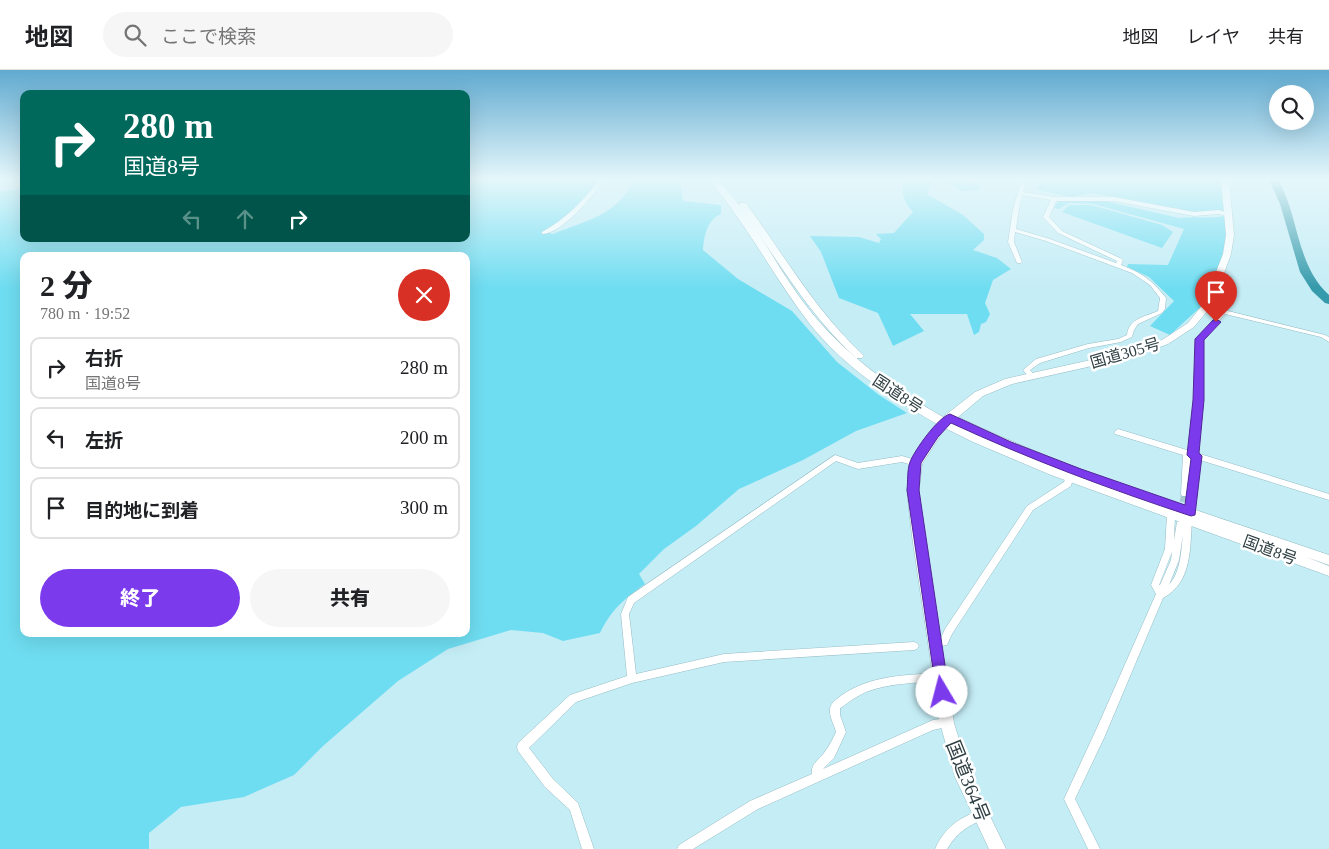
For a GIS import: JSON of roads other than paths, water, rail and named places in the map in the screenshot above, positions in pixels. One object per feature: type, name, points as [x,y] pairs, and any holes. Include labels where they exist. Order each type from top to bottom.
[{"type":"highway","name":"国道8号","points":[[741,215],[810,319],[826,336],[874,378],[990,446],[1069,478],[1329,571]]},
{"type":"highway","name":"国道8号","points":[[751,215],[816,312],[830,329],[878,372],[946,420],[1077,472],[1186,519],[1329,560]]},
{"type":"highway","name":"国道305号","points":[[946,420],[979,394],[1009,381],[1129,355],[1165,342],[1191,325],[1208,304],[1224,262],[1230,235],[1228,215]]},
{"type":"highway","name":"国道364号","points":[[946,420],[916,463],[913,490],[947,723],[963,777],[998,849]]},
{"type":"street","points":[[544,233],[569,215]]},
{"type":"street","points":[[1015,215],[1011,242],[1019,262]]},
{"type":"street","points":[[1047,215],[1046,217],[1060,232],[1120,260],[1118,266]]},
{"type":"street","points":[[1014,230],[1048,240],[1134,272],[1152,284],[1163,298],[1162,308],[1154,315],[1135,322],[1130,328],[1130,336],[1123,340],[1088,346],[1031,364],[1026,370],[1032,376]]},
{"type":"street","points":[[1094,849],[1069,799],[1100,734],[1161,595],[1169,592],[1176,584],[1184,566],[1186,519],[1199,400],[1200,339],[1224,312],[1323,336],[1329,340]]},
{"type":"street","points":[[1118,432],[1329,497]]},
{"type":"street","points":[[1185,494],[1192,455]]},
{"type":"street","points":[[632,679],[625,614],[631,600],[835,458],[858,466],[902,460],[916,463]]},
{"type":"street","points":[[935,643],[944,642],[948,632],[1030,508],[1068,484],[1069,478]]},
{"type":"street","points":[[1161,595],[1155,585],[1169,549],[1171,514]]},
{"type":"street","points":[[588,849],[574,807],[549,782],[522,747],[573,698],[632,679],[724,658],[914,646]]},
{"type":"street","points":[[817,776],[816,770],[830,754],[841,732],[834,709],[849,694],[878,684],[940,677]]},
{"type":"street","points":[[684,849],[754,805],[933,725],[947,723]]},
{"type":"street","points":[[941,849],[952,831],[962,822],[980,815]]},
{"type":"waterway","points":[[1288,215],[1305,272],[1314,286],[1329,301]]},
{"type":"tunnel","points":[[1182,514],[1185,494]]}]
